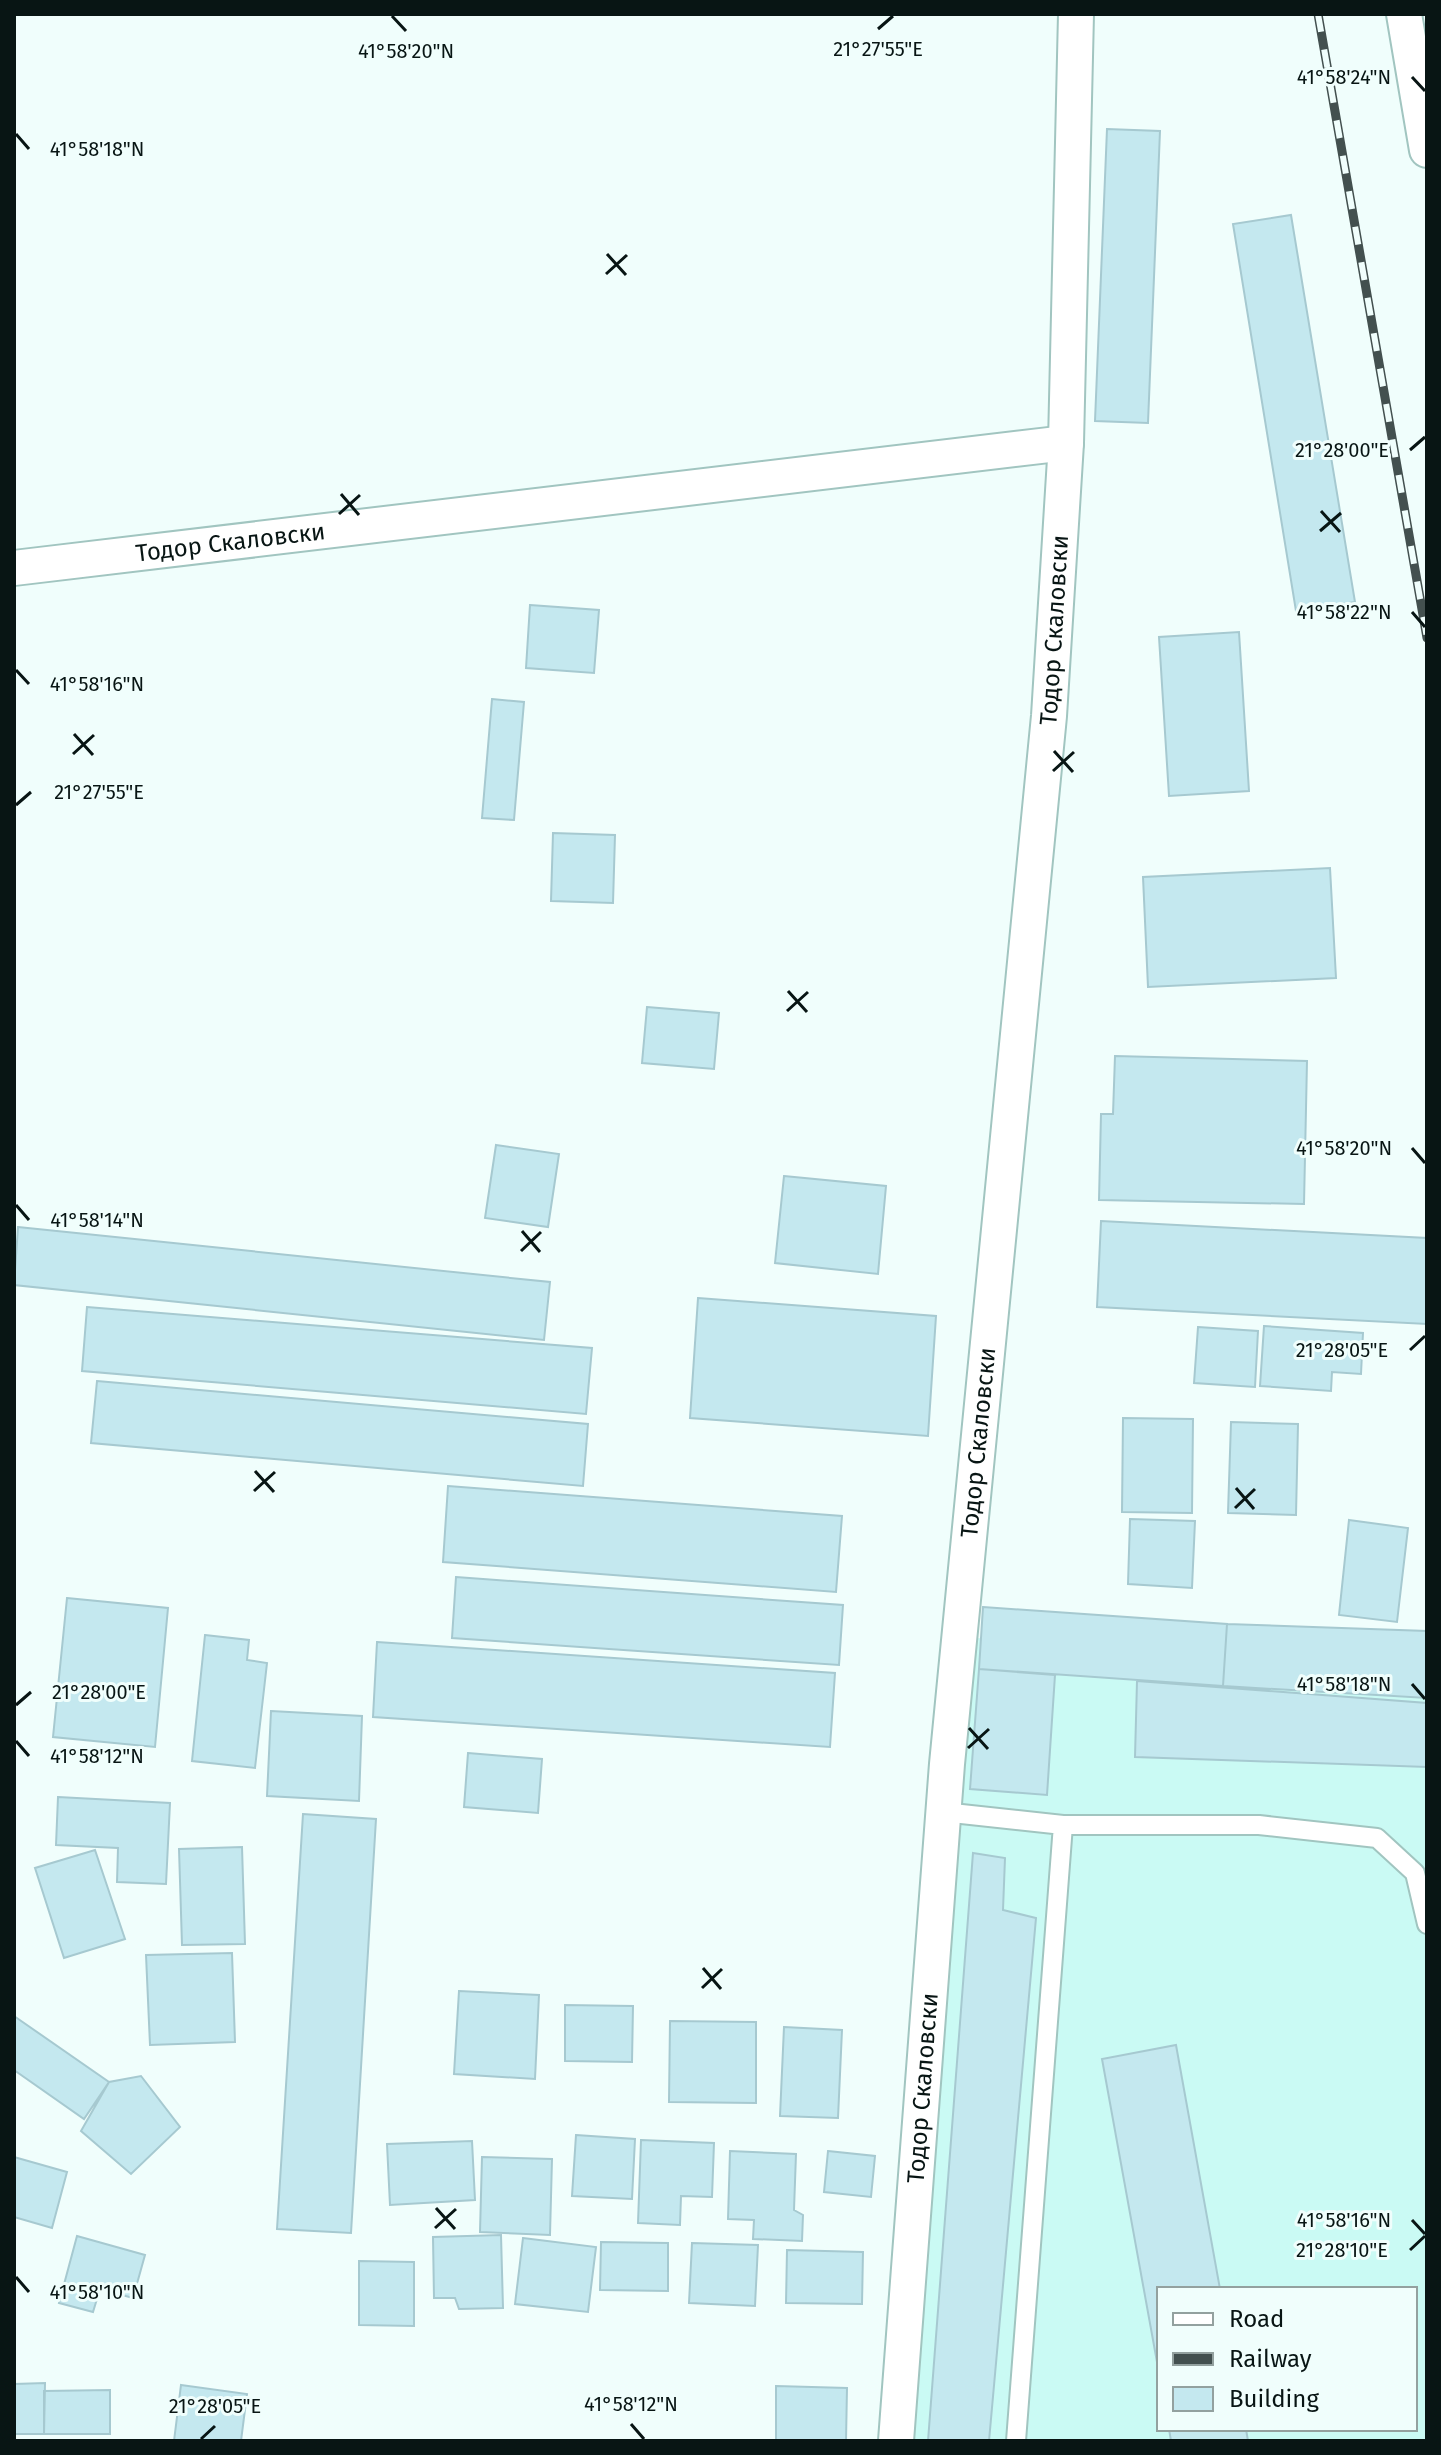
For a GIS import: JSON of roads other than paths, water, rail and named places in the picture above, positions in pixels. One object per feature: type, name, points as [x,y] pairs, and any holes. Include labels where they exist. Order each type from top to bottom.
[{"type":"street","name":"Тодор Скаловски","points":[[896,2441],[943,1812],[1047,732],[1066,443],[1076,14]]},
{"type":"street","points":[[1404,14],[1420,74],[1427,150]]},
{"type":"street","name":"Тодор Скаловски","points":[[14,568],[1066,443]]},
{"type":"lane","points":[[943,1812],[1063,1825],[1259,1825],[1377,1838],[1415,1873],[1427,1924]]},
{"type":"lane","points":[[1016,2441],[1063,1825]]},
{"type":"railway","points":[[1318,14],[1427,638]]}]
